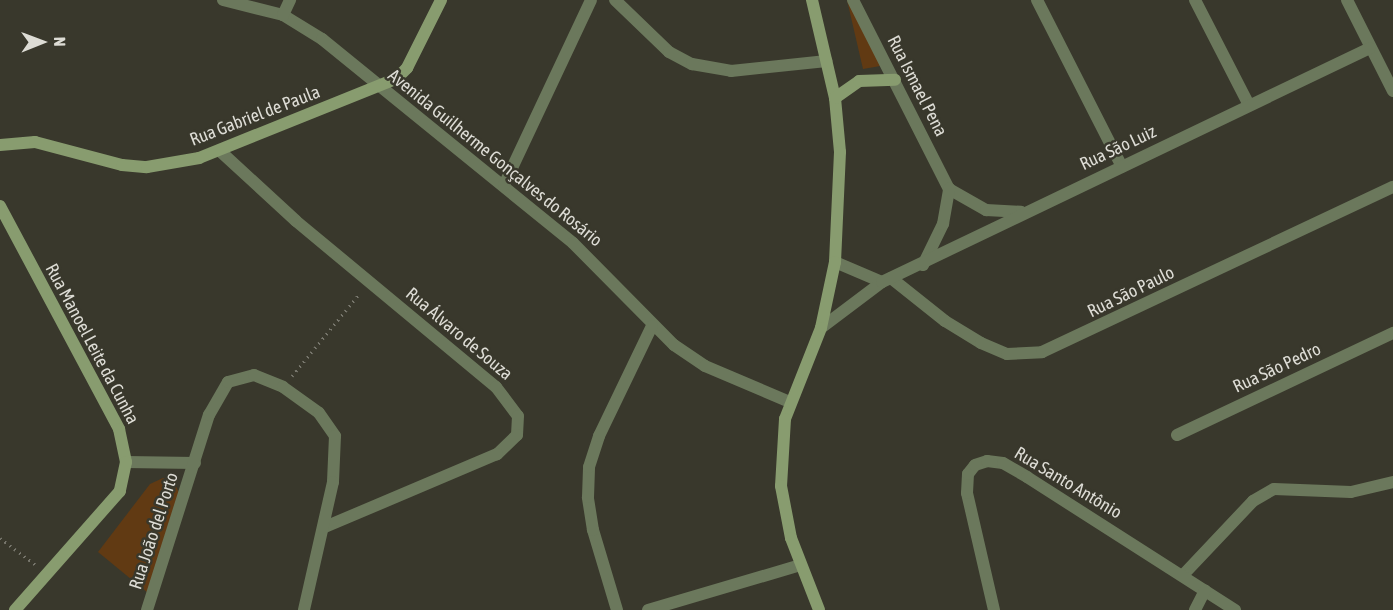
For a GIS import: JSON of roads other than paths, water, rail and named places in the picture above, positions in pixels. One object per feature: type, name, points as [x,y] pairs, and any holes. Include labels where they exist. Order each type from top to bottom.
[{"type":"street","name":"Avenida Guilherme Gonçalves do Rosário","points":[[223,0],[283,15],[322,39],[380,88],[504,184],[603,272],[652,326],[705,366],[790,402]]},
{"type":"street","points":[[283,15],[290,0]]},
{"type":"street","name":"Rua Gabriel de Paula","points":[[0,145],[35,142],[122,165],[147,167],[220,151],[380,88],[408,68],[441,0]]},
{"type":"street","points":[[504,184],[591,0]]},
{"type":"street","points":[[615,0],[669,52],[692,64],[731,71],[826,61]]},
{"type":"street","points":[[812,0],[835,98],[840,152],[835,262],[821,328],[790,402],[780,455],[785,517],[819,610]]},
{"type":"street","name":"Rua Ismael Pena","points":[[853,0],[949,189]]},
{"type":"street","points":[[1037,0],[1122,167]]},
{"type":"street","points":[[1195,0],[1249,105]]},
{"type":"street","points":[[1347,0],[1393,92]]},
{"type":"street","name":"Rua São Luiz","points":[[821,328],[887,280],[922,265],[1023,212],[1370,48]]},
{"type":"street","points":[[835,98],[859,81],[895,80]]},
{"type":"street","name":"Rua Álvaro de Souza","points":[[220,151],[369,282],[496,387],[512,404],[519,426],[513,442],[488,459],[323,528]]},
{"type":"street","name":"Rua São Paulo","points":[[887,280],[981,343],[1006,354],[1042,352],[1393,188]]},
{"type":"street","points":[[922,265],[943,224],[949,189],[986,210],[1023,212]]},
{"type":"street","name":"Rua Manoel Leite da Cunha","points":[[0,206],[119,429],[126,462],[120,491],[15,610]]},
{"type":"street","points":[[835,262],[887,280]]},
{"type":"street","points":[[617,610],[593,530],[588,497],[589,467],[599,435],[652,326]]},
{"type":"street","name":"Rua São Pedro","points":[[1177,435],[1393,333]]},
{"type":"street","name":"Rua João del Porto","points":[[147,610],[209,415],[228,382],[254,375],[283,387],[319,413],[335,436],[333,482],[304,610]]},
{"type":"street","name":"Rua Santo Antônio","points":[[994,610],[967,493],[968,474],[975,465],[987,461],[1003,463],[1027,477],[1184,574],[1235,610]]},
{"type":"street","points":[[126,462],[195,463]]},
{"type":"street","points":[[1184,574],[1252,501],[1274,489],[1351,492],[1393,482]]},
{"type":"street","points":[[648,610],[801,565]]},
{"type":"street","points":[[1195,610],[1205,590]]}]
